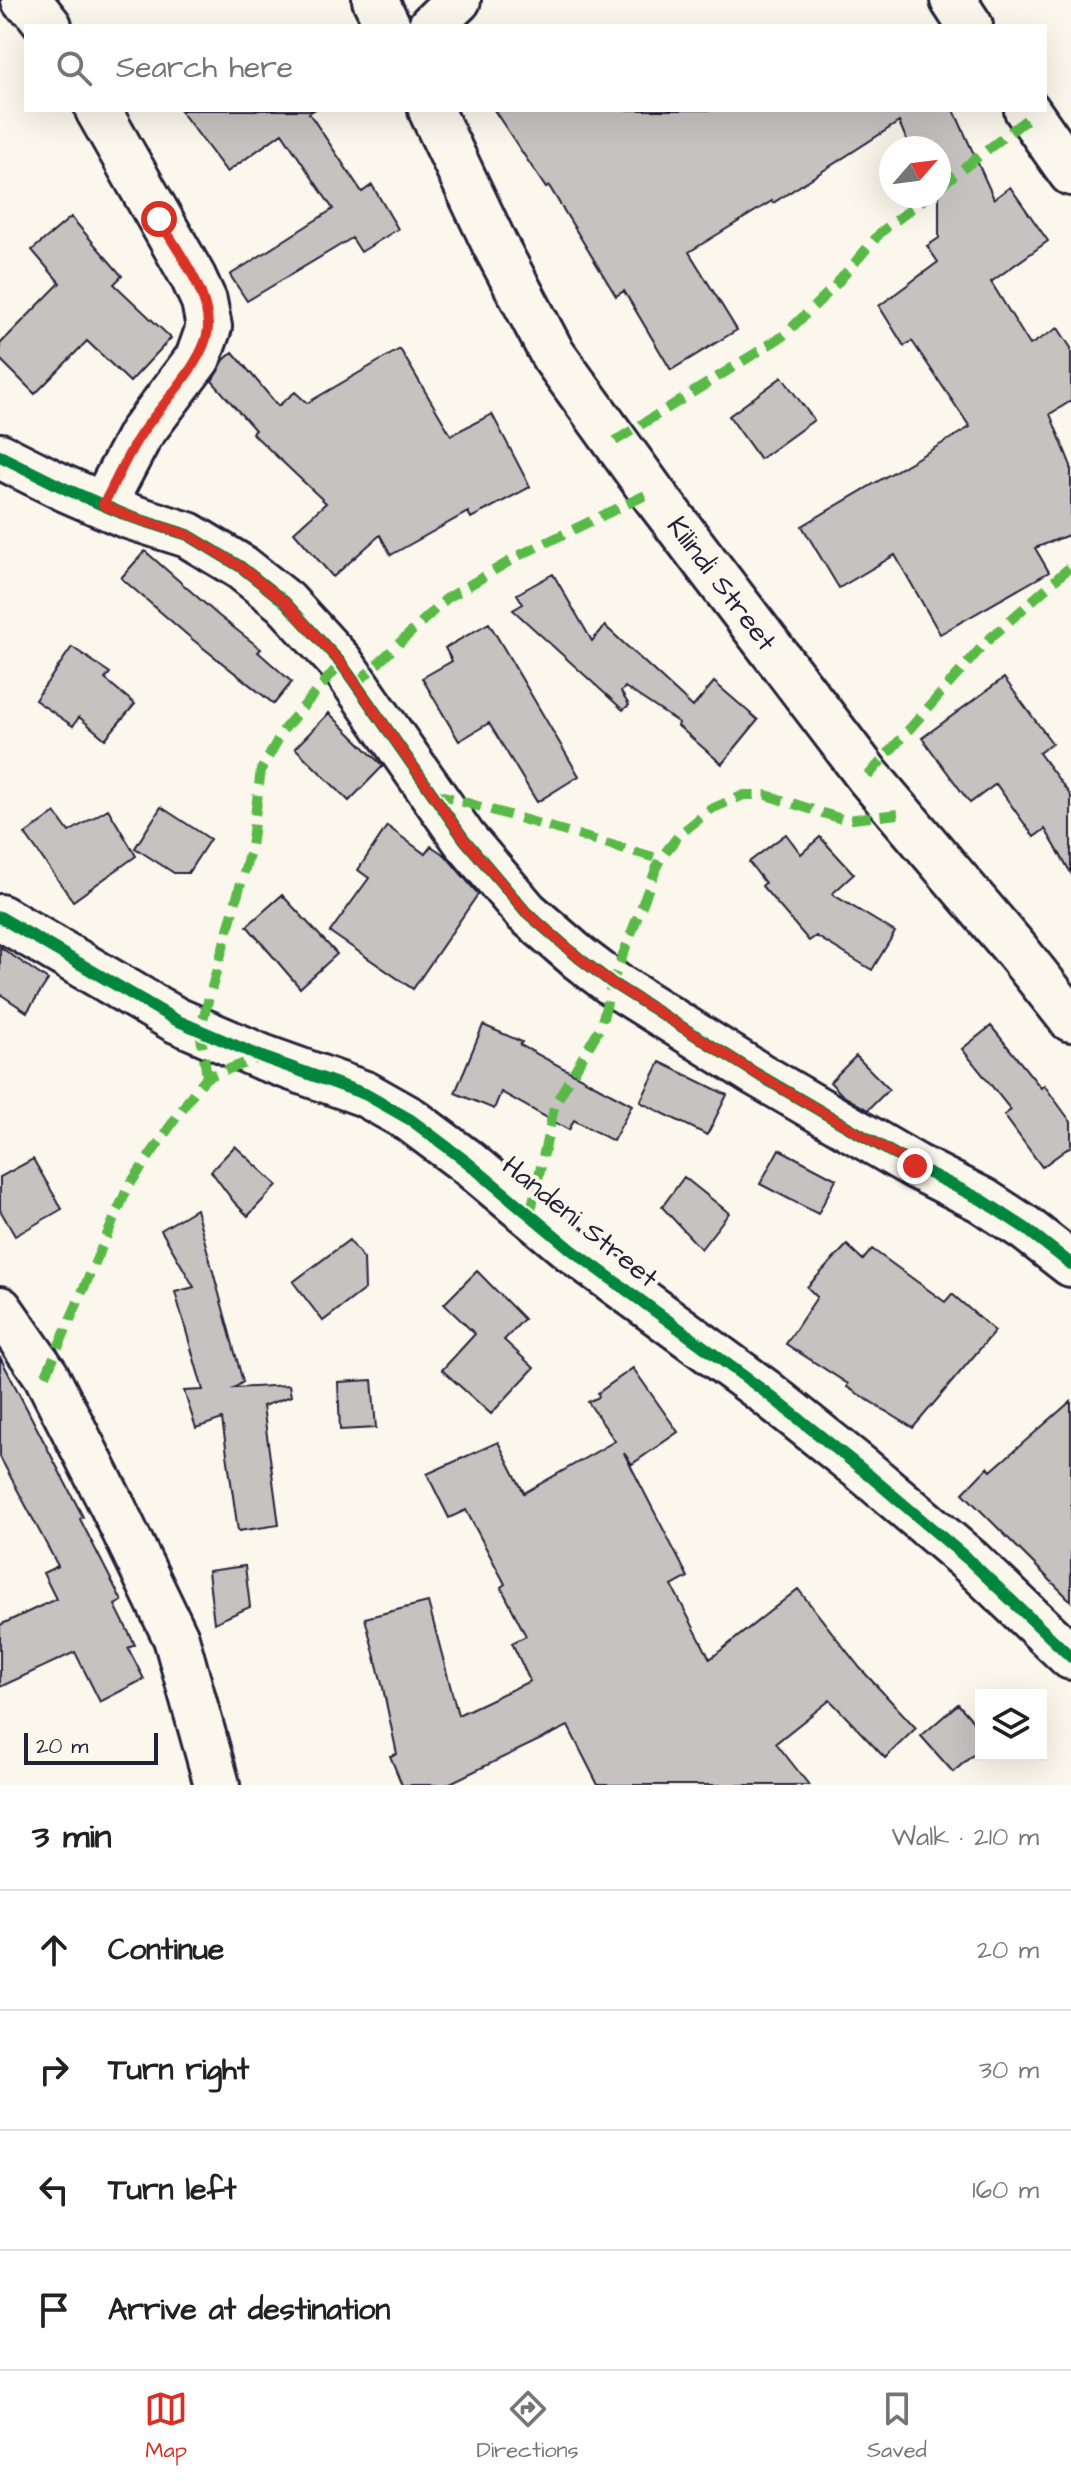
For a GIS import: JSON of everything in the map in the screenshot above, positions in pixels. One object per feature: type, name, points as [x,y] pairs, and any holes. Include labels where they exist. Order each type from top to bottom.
[{"type":"street","points":[[24,0],[47,24]]},
{"type":"street","points":[[375,0],[387,24]]},
{"type":"street","points":[[433,24],[458,0]]},
{"type":"street","points":[[953,0],[969,24]]},
{"type":"street","points":[[99,112],[193,277],[204,301],[209,327],[198,358],[140,435],[103,505]]},
{"type":"street","name":"Kilindi Street","points":[[432,112],[495,245],[553,355],[662,505],[898,814],[1017,951],[1071,1019]]},
{"type":"street","points":[[1028,112],[1071,173]]},
{"type":"street","points":[[0,456],[128,516],[188,535],[241,567],[285,602],[341,663],[464,839],[526,912],[612,983],[757,1074],[915,1166],[1061,1243]]},
{"type":"street","name":"Handeni Street","points":[[0,917],[176,1020],[262,1057],[365,1094],[411,1120],[467,1162],[572,1250],[764,1391],[863,1470],[970,1561],[1071,1657]]},
{"type":"street","points":[[0,1309],[46,1375],[176,1638],[217,1785]]},
{"type":"building","points":[[182,112],[311,112],[362,192],[372,185],[398,229],[361,252],[352,238],[247,301],[230,275],[333,209],[282,133],[227,172]]},
{"type":"building","points":[[495,112],[955,112],[994,199],[1010,187],[1048,241],[991,282],[1030,345],[1058,328],[1071,348],[1071,401],[1050,414],[1071,466],[1071,534],[1035,548],[1049,572],[940,634],[895,555],[839,588],[802,526],[970,427],[912,341],[904,346],[879,306],[938,262],[927,246],[939,238],[939,208],[951,208],[951,136],[905,136],[899,122],[773,203],[689,252],[737,330],[671,370],[624,291],[616,296],[549,186],[546,188]]},
{"type":"building","points":[[71,217],[122,276],[114,284],[171,338],[130,382],[87,341],[35,394],[0,359],[0,344],[60,283],[32,250]]},
{"type":"building","points":[[400,349],[451,435],[492,414],[530,487],[471,518],[468,512],[391,555],[380,535],[333,577],[294,532],[326,503],[252,433],[255,430],[212,381],[224,360],[233,352],[278,406],[295,392],[307,403]]},
{"type":"building","points":[[782,377],[814,420],[760,459],[729,416]]},
{"type":"building","points":[[145,551],[261,649],[258,652],[292,682],[274,704],[121,578]]},
{"type":"building","points":[[553,574],[592,641],[605,626],[693,707],[714,682],[758,720],[722,764],[678,726],[679,723],[625,687],[621,692],[629,705],[623,710],[513,610],[523,604],[517,594]]},
{"type":"building","points":[[489,623],[579,776],[537,802],[489,723],[459,741],[422,678],[452,661],[445,648]]},
{"type":"building","points":[[72,647],[110,673],[105,679],[135,704],[105,739],[79,717],[73,726],[35,700]]},
{"type":"building","points":[[1004,678],[1052,743],[1039,753],[1071,796],[1071,873],[1045,829],[1034,837],[996,784],[970,803],[922,738]]},
{"type":"building","points":[[329,713],[383,766],[349,801],[295,748]]},
{"type":"building","points":[[161,807],[210,839],[188,873],[174,873],[135,848]]},
{"type":"building","points":[[108,809],[136,856],[73,901],[25,834],[55,813],[69,832]]},
{"type":"building","points":[[387,826],[425,854],[431,846],[446,856],[478,894],[413,989],[330,932],[369,878],[358,870]]},
{"type":"building","points":[[786,834],[801,854],[820,837],[854,874],[832,894],[895,932],[872,970],[816,936],[809,941],[762,886],[765,883],[749,862]]},
{"type":"building","points":[[282,895],[337,954],[300,988],[247,926]]},
{"type":"building","points":[[0,947],[48,980],[27,1012],[0,994]]},
{"type":"building","points":[[483,1025],[522,1042],[520,1045],[632,1105],[613,1141],[574,1120],[569,1130],[501,1092],[494,1109],[455,1093]]},
{"type":"building","points":[[991,1026],[1041,1088],[1044,1085],[1071,1122],[1071,1146],[1042,1167],[1004,1115],[1011,1110],[962,1049]]},
{"type":"building","points":[[856,1056],[889,1089],[868,1110],[842,1095],[830,1082]]},
{"type":"building","points":[[660,1062],[727,1095],[707,1135],[640,1102]]},
{"type":"building","points":[[235,1146],[277,1185],[248,1216],[211,1171]]},
{"type":"building","points":[[779,1149],[836,1179],[818,1214],[760,1184]]},
{"type":"building","points":[[33,1159],[62,1209],[15,1236],[0,1210],[0,1177]]},
{"type":"building","points":[[684,1177],[729,1213],[701,1249],[662,1207]]},
{"type":"building","points":[[196,1209],[243,1382],[234,1388],[289,1385],[291,1396],[263,1406],[279,1525],[238,1531],[222,1419],[196,1428],[184,1391],[203,1390],[175,1292],[194,1287],[161,1230]]},
{"type":"building","points":[[349,1240],[364,1259],[365,1289],[323,1321],[293,1282]]},
{"type":"building","points":[[847,1245],[863,1260],[872,1249],[945,1302],[952,1294],[995,1331],[913,1428],[786,1344],[817,1297],[807,1287]]},
{"type":"building","points":[[477,1271],[524,1319],[504,1340],[534,1368],[491,1414],[442,1370],[475,1334],[444,1304]]},
{"type":"building","points":[[0,1357],[83,1517],[80,1519],[122,1601],[115,1605],[135,1645],[128,1648],[144,1679],[100,1702],[75,1652],[0,1687],[0,1625],[56,1599],[43,1573],[58,1566],[0,1457]]},
{"type":"building","points":[[633,1368],[678,1432],[632,1464],[624,1453],[688,1577],[672,1586],[710,1659],[798,1589],[860,1668],[916,1728],[885,1758],[830,1700],[776,1743],[809,1785],[598,1785],[568,1726],[446,1785],[402,1785],[390,1756],[397,1754],[365,1618],[428,1602],[458,1715],[530,1681],[512,1643],[526,1636],[501,1587],[505,1584],[466,1510],[449,1518],[427,1474],[498,1442],[524,1493],[615,1441],[588,1402],[599,1397],[598,1393]]},
{"type":"building","points":[[372,1380],[376,1428],[340,1430],[338,1382]]},
{"type":"building","points":[[1071,1401],[1071,1601],[963,1493],[988,1467],[991,1471]]},
{"type":"building","points":[[245,1566],[250,1607],[214,1623],[208,1571]]},
{"type":"building","points":[[958,1704],[975,1723],[975,1753],[953,1772],[921,1736]]},
{"type":"marked path","points":[[951,178],[1031,116]]},
{"type":"marked path","points":[[615,441],[783,336],[833,288],[881,232],[912,208]]},
{"type":"marked path","points":[[355,685],[446,599],[520,555],[652,492]]},
{"type":"marked path","points":[[868,776],[987,641],[1071,566]]},
{"type":"marked path","points":[[207,1077],[200,1030],[251,847],[261,770],[284,729],[341,663]]},
{"type":"marked path","points":[[433,793],[660,859]]},
{"type":"marked path","points":[[530,1215],[555,1104],[601,1026],[612,983],[660,859],[679,835],[711,809],[744,795],[766,795],[845,820],[898,814]]},
{"type":"marked path","points":[[46,1375],[128,1187],[207,1077],[262,1057]]},
{"type":"cycle path","points":[[0,456],[128,516],[188,535],[241,567],[285,602],[341,663],[464,839],[526,912],[579,958],[612,983],[757,1074],[915,1166],[982,1200],[1071,1264]]},
{"type":"cycle path","points":[[0,917],[176,1020],[262,1057],[365,1094],[411,1120],[467,1162],[572,1250],[764,1391],[863,1470],[970,1561],[1071,1657]]},
{"type":"route","points":[[159,219],[193,277],[204,301],[209,327],[198,358],[140,435],[103,505],[188,535],[241,567],[285,602],[341,663],[464,839],[526,912],[579,958],[612,983],[757,1074],[915,1166]]}]
